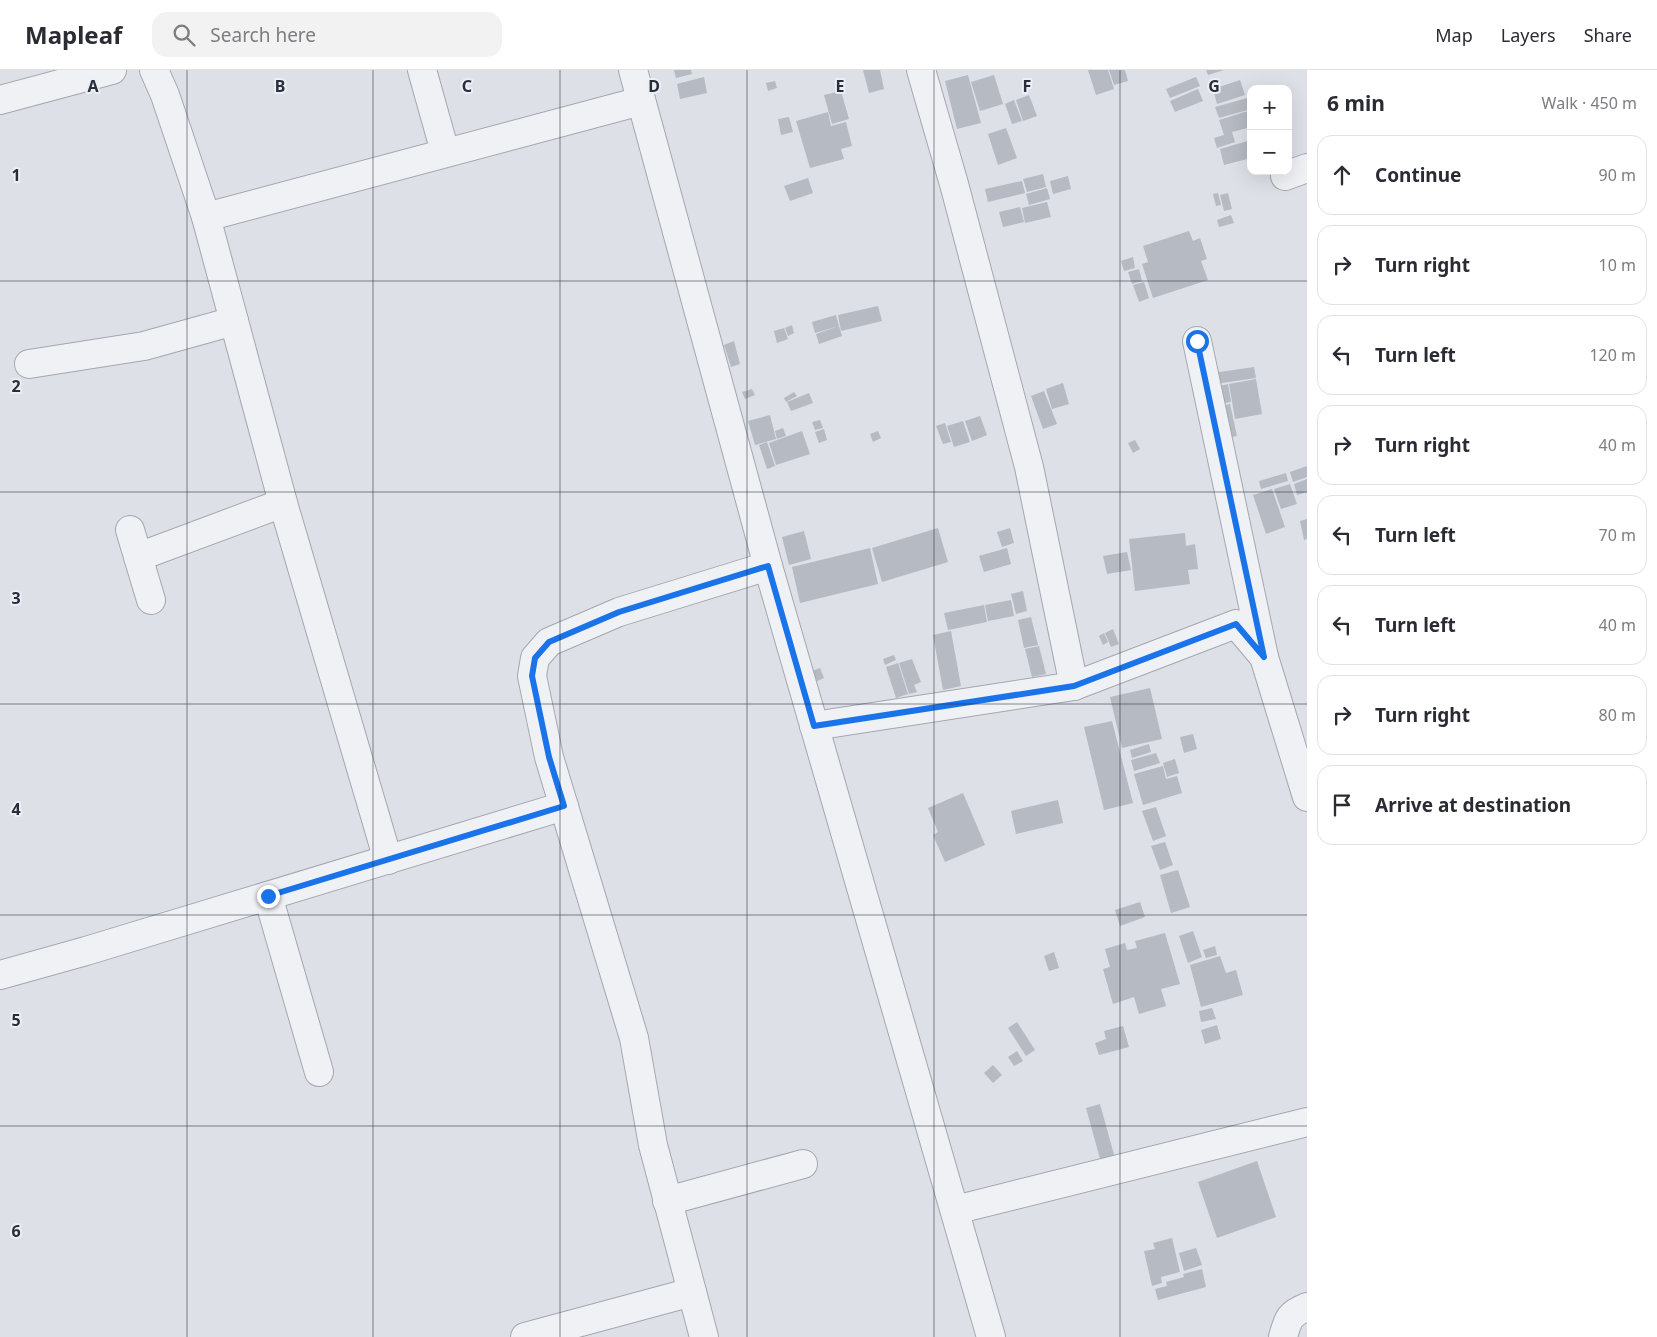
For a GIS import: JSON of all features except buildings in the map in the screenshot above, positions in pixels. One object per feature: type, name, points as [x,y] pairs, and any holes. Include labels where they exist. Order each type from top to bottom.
[{"type":"street","points":[[0,100],[112,70]]},
{"type":"street","points":[[154,70],[206,217],[283,503],[388,860]]},
{"type":"street","points":[[422,70],[445,152]]},
{"type":"street","points":[[632,70],[768,566],[992,1337]]},
{"type":"street","points":[[921,70],[954,184],[1029,467],[1074,686]]},
{"type":"street","points":[[206,217],[641,101]]},
{"type":"street","points":[[29,364],[144,346],[234,321]]},
{"type":"street","points":[[1197,341],[1264,657],[1307,798]]},
{"type":"street","points":[[138,557],[283,503]]},
{"type":"street","points":[[130,530],[151,600]]},
{"type":"street","points":[[704,1337],[653,1145],[634,1038],[549,757],[532,676],[535,658],[549,642],[619,612],[768,566]]},
{"type":"street","points":[[814,726],[1074,686],[1236,624],[1264,657]]},
{"type":"street","points":[[0,975],[86,951],[564,806]]},
{"type":"street","points":[[268,896],[319,1072]]},
{"type":"street","points":[[955,1210],[1307,1122]]},
{"type":"street","points":[[667,1200],[803,1164]]},
{"type":"street","points":[[525,1337],[692,1292]]},
{"type":"street","points":[[1283,1337],[1288,1318],[1297,1311],[1307,1307]]},
{"type":"route","points":[[268,896],[564,806],[549,757],[532,676],[535,658],[549,642],[619,612],[768,566],[814,726],[1074,686],[1236,624],[1264,657],[1197,341]]}]
